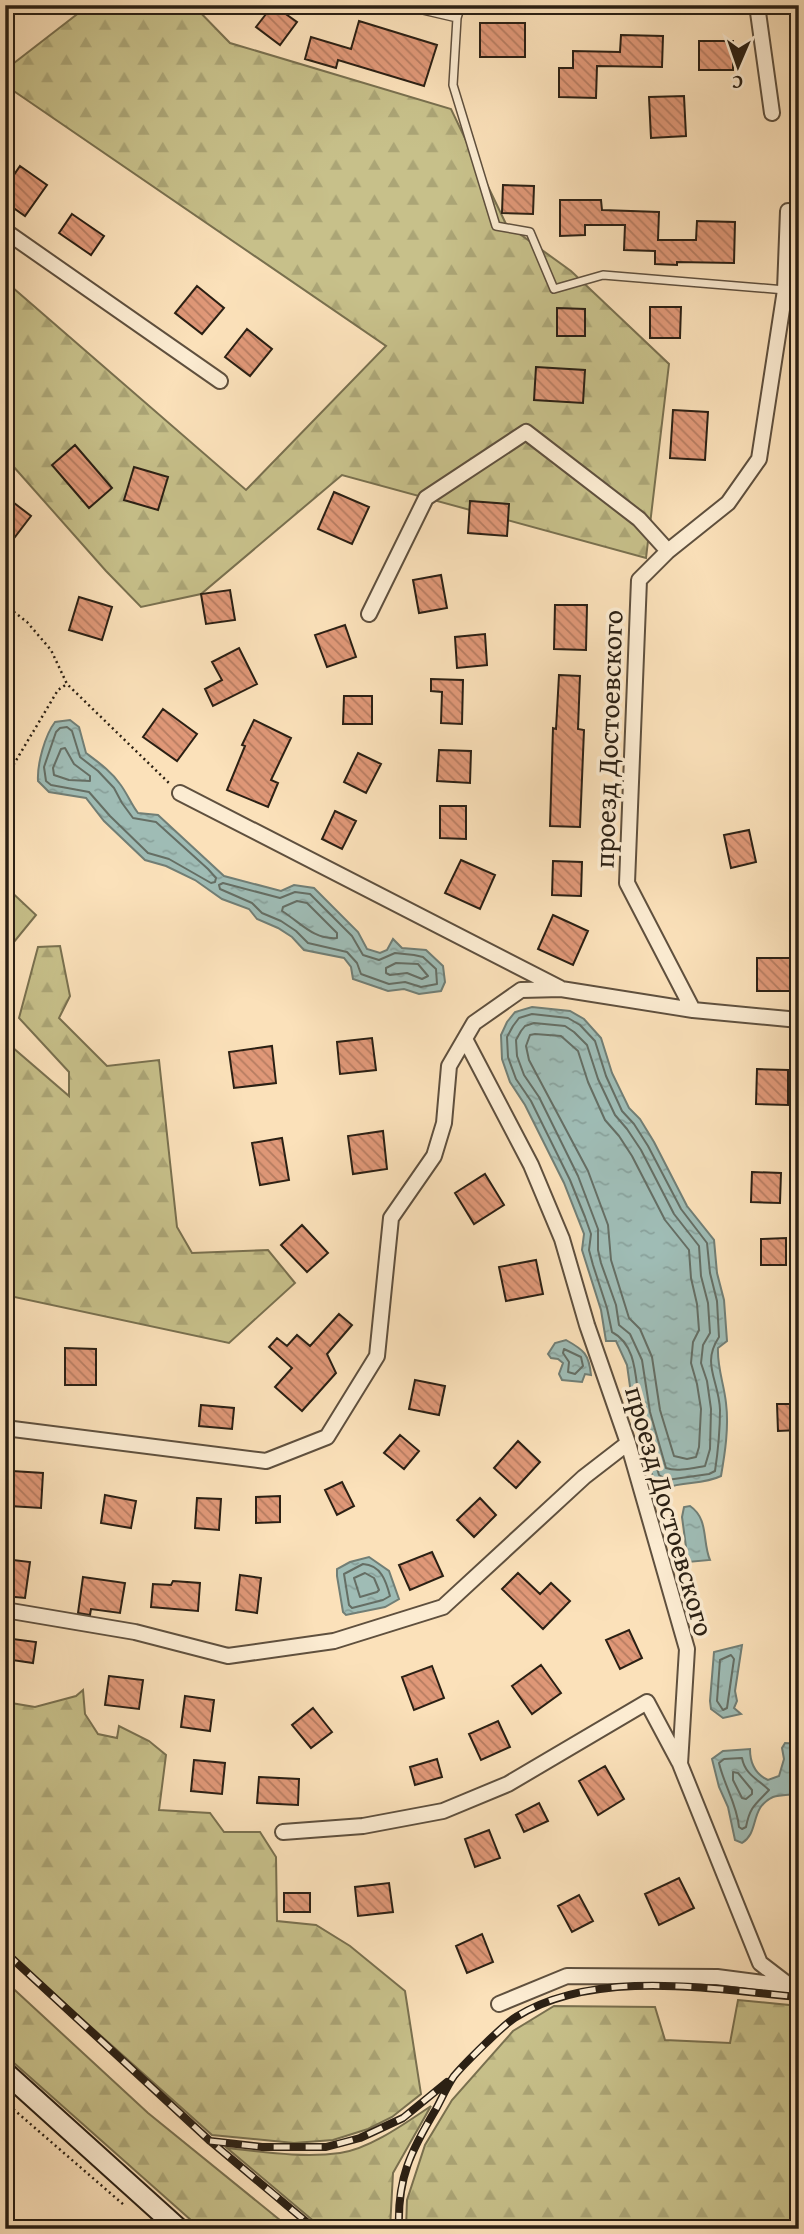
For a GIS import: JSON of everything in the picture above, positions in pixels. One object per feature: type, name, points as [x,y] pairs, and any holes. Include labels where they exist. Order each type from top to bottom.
[{"type":"main road","points":[[5,2073],[179,2229]]},
{"type":"street","points":[[757,5],[772,113]]},
{"type":"street","name":"проезд Достоевского","points":[[693,1010],[627,883],[639,580],[668,551],[728,503],[759,459],[785,290],[788,211]]},
{"type":"street","points":[[5,231],[220,381]]},
{"type":"street","points":[[369,614],[426,498],[526,432],[639,519],[668,551]]},
{"type":"street","points":[[180,793],[561,989]]},
{"type":"street","points":[[5,1428],[266,1461],[327,1437],[377,1356],[391,1219],[434,1156],[444,1123],[449,1066],[474,1023],[521,990],[561,989],[693,1010],[799,1020]]},
{"type":"street","name":"проезд Достоевского","points":[[465,1039],[531,1165],[562,1239],[587,1325],[628,1443],[687,1649],[680,1763],[760,1963],[794,1987]]},
{"type":"street","points":[[5,1610],[135,1632],[228,1656],[334,1641],[443,1607],[584,1477],[628,1443]]},
{"type":"street","points":[[283,1832],[363,1826],[443,1811],[508,1784],[647,1702],[680,1763]]},
{"type":"street","points":[[499,2004],[567,1976],[717,1977],[794,1987]]},
{"type":"lane","points":[[401,5],[457,18]]},
{"type":"lane","points":[[461,5],[457,18],[453,85],[496,226],[530,232],[554,289],[603,275],[785,290]]},
{"type":"path","points":[[5,606],[27,622],[51,650],[67,684],[180,793]]},
{"type":"path","points":[[5,779],[58,690],[67,684]]},
{"type":"path","points":[[5,2102],[130,2211]]},
{"type":"green space","points":[[89,5],[193,5],[230,43],[451,109],[506,224],[571,271],[669,364],[646,558],[342,475],[201,594],[141,607],[5,457],[5,281],[246,490],[386,346],[5,85],[5,70]]},
{"type":"green space","points":[[5,886],[36,915],[5,953]]},
{"type":"green space","points":[[60,946],[70,996],[59,1018],[107,1066],[159,1060],[177,1227],[192,1253],[268,1250],[295,1283],[229,1343],[5,1295],[5,1041],[69,1096],[69,1072],[19,1018],[38,947]]},
{"type":"green space","points":[[83,1690],[85,1714],[98,1734],[117,1738],[119,1726],[149,1741],[166,1755],[159,1810],[210,1813],[224,1832],[260,1832],[276,1857],[277,1921],[316,1925],[350,1946],[405,1991],[421,2094],[392,2117],[368,2129],[333,2140],[294,2143],[212,2135],[5,1950],[5,1702],[35,1707],[76,1696]]},
{"type":"green space","points":[[5,1981],[148,2113],[291,2229],[201,2229],[5,2055]]},
{"type":"green space","points":[[738,2000],[799,2006],[799,2229],[406,2229],[407,2200],[425,2145],[452,2100],[513,2031],[554,2006],[655,2007],[665,2040],[730,2043]]},
{"type":"green space","points":[[431,2106],[393,2173],[390,2229],[323,2229],[227,2148],[298,2155],[340,2153],[376,2141]]},
{"type":"water","points":[[70,720],[79,727],[86,753],[116,779],[138,813],[158,815],[224,876],[281,891],[294,885],[314,888],[358,932],[367,949],[380,953],[387,950],[393,939],[402,948],[426,950],[443,966],[445,982],[441,991],[419,994],[404,989],[388,991],[353,979],[351,967],[344,958],[304,950],[292,937],[257,919],[249,909],[222,899],[195,880],[166,866],[145,860],[104,821],[86,798],[49,792],[38,781],[42,750],[55,722]]},
{"type":"water","points":[[532,1007],[570,1011],[584,1019],[601,1038],[612,1073],[629,1108],[640,1119],[654,1142],[687,1206],[714,1240],[717,1273],[724,1300],[727,1341],[718,1348],[727,1431],[721,1476],[714,1479],[666,1488],[654,1480],[634,1415],[627,1365],[616,1341],[606,1341],[601,1310],[582,1250],[584,1234],[564,1183],[525,1105],[510,1082],[502,1059],[501,1035],[507,1022],[515,1012]]},
{"type":"water","points":[[566,1340],[581,1350],[589,1362],[591,1375],[585,1374],[582,1382],[562,1380],[559,1374],[563,1363],[548,1354],[555,1343]]},
{"type":"water","points":[[690,1506],[703,1524],[710,1560],[688,1562],[682,1517],[684,1507]]},
{"type":"water","points":[[369,1557],[389,1571],[399,1599],[385,1607],[346,1615],[343,1612],[337,1569]]},
{"type":"water","points":[[742,1645],[734,1708],[741,1714],[723,1718],[711,1709],[714,1652]]},
{"type":"water","points":[[785,1743],[799,1744],[799,1789],[796,1794],[773,1797],[766,1802],[757,1813],[748,1838],[742,1843],[735,1840],[728,1807],[719,1787],[712,1759],[723,1751],[750,1749],[754,1768],[768,1780],[779,1776]]},
{"type":"building","points":[[273,5],[297,22],[280,45],[256,27]]},
{"type":"building","points":[[359,21],[437,45],[424,86],[338,60],[336,68],[305,59],[311,37],[351,49]]},
{"type":"building","points":[[480,23],[525,23],[525,57],[480,57]]},
{"type":"building","points":[[621,35],[663,36],[662,67],[597,66],[596,98],[559,97],[559,68],[573,68],[573,51],[620,52]]},
{"type":"building","points":[[699,41],[733,41],[733,70],[699,70]]},
{"type":"building","points":[[684,96],[686,136],[651,138],[649,97]]},
{"type":"building","points":[[20,166],[47,185],[25,216],[5,202],[5,188]]},
{"type":"building","points":[[503,185],[534,186],[533,214],[502,213]]},
{"type":"building","points":[[560,200],[601,200],[602,210],[659,212],[658,240],[696,240],[697,221],[735,222],[734,263],[655,264],[655,251],[624,250],[625,225],[585,225],[585,235],[560,236]]},
{"type":"building","points":[[72,214],[104,236],[91,255],[59,233]]},
{"type":"building","points":[[197,286],[224,308],[202,334],[175,313]]},
{"type":"building","points":[[650,307],[681,307],[680,338],[650,338]]},
{"type":"building","points":[[557,308],[585,309],[585,336],[557,336]]},
{"type":"building","points":[[247,329],[272,349],[250,376],[225,357]]},
{"type":"building","points":[[536,367],[585,370],[583,403],[534,400]]},
{"type":"building","points":[[673,410],[708,412],[705,460],[670,458]]},
{"type":"building","points":[[75,445],[112,488],[89,508],[52,465]]},
{"type":"building","points":[[134,467],[168,477],[158,510],[124,500]]},
{"type":"building","points":[[334,492],[369,507],[352,544],[318,529]]},
{"type":"building","points":[[5,496],[31,516],[5,550]]},
{"type":"building","points":[[470,501],[509,504],[507,536],[468,533]]},
{"type":"building","points":[[441,575],[447,608],[419,613],[413,580]]},
{"type":"building","points":[[230,590],[235,620],[206,624],[201,594]]},
{"type":"building","points":[[79,597],[112,607],[102,640],[69,630]]},
{"type":"building","points":[[555,605],[587,605],[586,650],[554,649]]},
{"type":"building","points":[[345,625],[356,657],[327,667],[315,635]]},
{"type":"building","points":[[485,634],[487,665],[457,668],[455,637]]},
{"type":"building","points":[[239,648],[257,684],[213,706],[205,689],[222,680],[212,662]]},
{"type":"building","points":[[559,675],[580,676],[578,729],[584,730],[580,827],[550,826],[553,728],[556,729]]},
{"type":"building","points":[[431,679],[463,680],[462,724],[441,723],[442,692],[431,691]]},
{"type":"building","points":[[344,696],[372,696],[372,724],[343,724]]},
{"type":"building","points":[[163,709],[197,734],[177,761],[143,737]]},
{"type":"building","points":[[254,720],[291,738],[271,780],[278,783],[268,807],[227,790],[245,746],[242,745]]},
{"type":"building","points":[[439,750],[471,751],[470,783],[437,781]]},
{"type":"building","points":[[358,753],[381,764],[366,793],[344,782]]},
{"type":"building","points":[[440,806],[466,806],[466,839],[440,838]]},
{"type":"building","points":[[335,811],[356,821],[342,849],[322,839]]},
{"type":"building","points":[[749,830],[756,862],[731,868],[724,835]]},
{"type":"building","points":[[461,860],[495,875],[480,909],[445,893]]},
{"type":"building","points":[[553,861],[582,862],[581,896],[552,895]]},
{"type":"building","points":[[553,915],[588,931],[573,965],[538,949]]},
{"type":"building","points":[[757,958],[793,958],[793,991],[757,991]]},
{"type":"building","points":[[372,1038],[376,1070],[340,1074],[337,1042]]},
{"type":"building","points":[[272,1046],[276,1083],[234,1088],[229,1052]]},
{"type":"building","points":[[757,1069],[788,1070],[788,1105],[756,1104]]},
{"type":"building","points":[[383,1131],[387,1169],[353,1174],[348,1136]]},
{"type":"building","points":[[282,1138],[289,1180],[260,1185],[252,1143]]},
{"type":"building","points":[[752,1172],[781,1173],[780,1203],[751,1202]]},
{"type":"building","points":[[485,1174],[504,1205],[474,1224],[455,1193]]},
{"type":"building","points":[[302,1225],[328,1253],[307,1272],[281,1245]]},
{"type":"building","points":[[786,1238],[786,1265],[761,1265],[761,1239]]},
{"type":"building","points":[[536,1260],[543,1294],[506,1301],[499,1267]]},
{"type":"building","points":[[339,1314],[352,1325],[327,1354],[336,1373],[302,1411],[275,1387],[292,1368],[269,1347],[277,1338],[287,1346],[297,1335],[310,1346]]},
{"type":"building","points":[[65,1348],[96,1349],[96,1385],[65,1385]]},
{"type":"building","points":[[415,1380],[445,1386],[439,1415],[409,1409]]},
{"type":"building","points":[[777,1404],[799,1404],[799,1430],[778,1431]]},
{"type":"building","points":[[201,1405],[234,1408],[232,1429],[199,1426]]},
{"type":"building","points":[[400,1435],[419,1451],[404,1469],[384,1453]]},
{"type":"building","points":[[518,1441],[540,1462],[516,1488],[494,1468]]},
{"type":"building","points":[[12,1471],[43,1473],[41,1508],[10,1506]]},
{"type":"building","points":[[342,1482],[354,1506],[337,1515],[325,1490]]},
{"type":"building","points":[[105,1495],[136,1501],[131,1528],[101,1523]]},
{"type":"building","points":[[280,1496],[280,1522],[256,1523],[256,1497]]},
{"type":"building","points":[[197,1498],[221,1499],[219,1530],[195,1528]]},
{"type":"building","points":[[480,1498],[496,1515],[474,1537],[457,1520]]},
{"type":"building","points":[[432,1552],[443,1576],[410,1590],[399,1565]]},
{"type":"building","points":[[5,1559],[30,1562],[25,1598],[5,1596]]},
{"type":"building","points":[[518,1573],[540,1594],[551,1583],[570,1601],[543,1629],[502,1589]]},
{"type":"building","points":[[240,1575],[261,1578],[257,1613],[236,1610]]},
{"type":"building","points":[[83,1577],[125,1583],[120,1613],[91,1609],[90,1615],[78,1613]]},
{"type":"building","points":[[173,1581],[200,1583],[198,1611],[151,1607],[153,1584],[171,1585]]},
{"type":"building","points":[[629,1630],[642,1658],[620,1669],[606,1640]]},
{"type":"building","points":[[5,1638],[36,1642],[33,1663],[5,1659]]},
{"type":"building","points":[[541,1665],[561,1693],[532,1714],[512,1686]]},
{"type":"building","points":[[432,1666],[444,1698],[414,1710],[402,1677]]},
{"type":"building","points":[[109,1676],[143,1680],[139,1709],[105,1705]]},
{"type":"building","points":[[185,1696],[214,1700],[210,1731],[181,1727]]},
{"type":"building","points":[[313,1708],[332,1732],[311,1748],[292,1725]]},
{"type":"building","points":[[498,1721],[510,1747],[481,1760],[469,1734]]},
{"type":"building","points":[[437,1759],[442,1777],[415,1785],[410,1767]]},
{"type":"building","points":[[194,1760],[225,1763],[222,1794],[191,1791]]},
{"type":"building","points":[[605,1766],[624,1799],[598,1815],[579,1781]]},
{"type":"building","points":[[259,1777],[299,1779],[298,1805],[257,1803]]},
{"type":"building","points":[[539,1803],[548,1821],[524,1832],[516,1815]]},
{"type":"building","points":[[489,1830],[500,1858],[475,1867],[465,1839]]},
{"type":"building","points":[[679,1878],[694,1908],[659,1925],[645,1894]]},
{"type":"building","points":[[389,1883],[393,1912],[358,1916],[355,1887]]},
{"type":"building","points":[[284,1893],[310,1893],[310,1912],[284,1912]]},
{"type":"building","points":[[579,1895],[593,1921],[572,1932],[558,1906]]},
{"type":"building","points":[[482,1934],[493,1962],[467,1973],[456,1946]]},
{"type":"railway","points":[[5,1952],[210,2141],[315,2229]]},
{"type":"railway","points":[[399,2229],[403,2180],[419,2138],[454,2076],[516,2017],[547,2002],[581,1992],[617,1987],[692,1987],[799,1997]]},
{"type":"railway","points":[[210,2141],[262,2147],[326,2147],[360,2138],[403,2118],[447,2082]]}]
